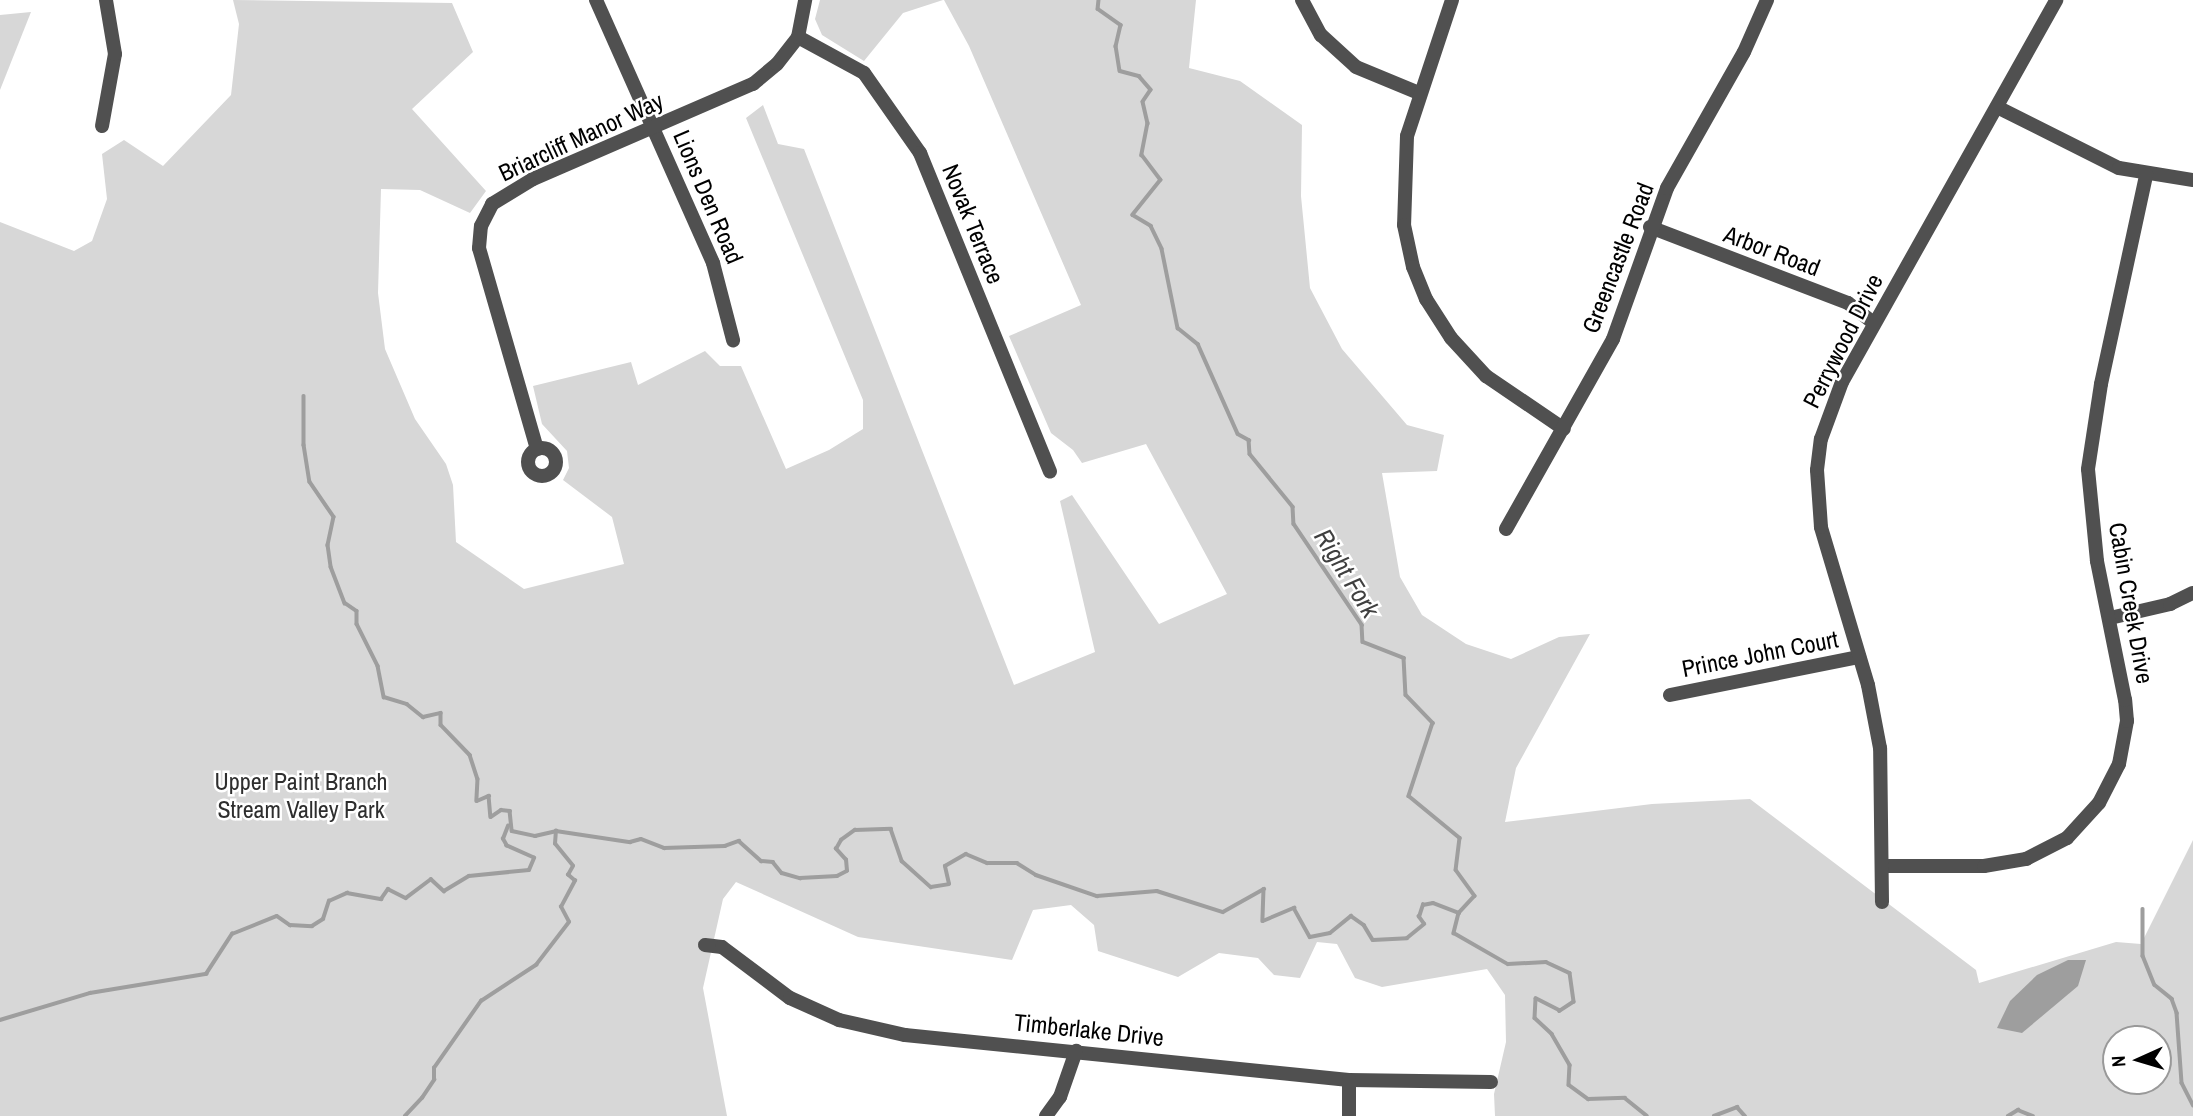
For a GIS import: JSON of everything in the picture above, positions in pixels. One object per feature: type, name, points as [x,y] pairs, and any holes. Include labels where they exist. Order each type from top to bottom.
[{"type":"street","points":[[102,126],[115,54],[106,0]]},
{"type":"street","name":"Lions Den Road","points":[[596,0],[713,263],[733,340]]},
{"type":"street","name":"Briarcliff Manor Way","points":[[537,449],[479,248],[481,226],[492,205],[533,179],[753,84],[777,64],[798,37],[805,0]]},
{"type":"street","points":[[1302,0],[1321,35],[1356,67],[1419,93]]},
{"type":"street","points":[[1452,0],[1419,93],[1407,136],[1404,225],[1426,299],[1451,338],[1486,376],[1564,429]]},
{"type":"street","name":"Greencastle Road","points":[[1506,529],[1613,339],[1650,227],[1667,188],[1744,52],[1767,0]]},
{"type":"street","name":"Perrywood Drive","points":[[1882,902],[1884,866],[1880,748],[1859,657],[1821,527],[1817,470],[1821,439],[1842,382],[2056,0]]},
{"type":"street","name":"Novak Terrace","points":[[798,37],[864,73],[920,153],[1050,472]]},
{"type":"street","points":[[1997,107],[2085,154],[2146,175],[2193,180]]},
{"type":"street","name":"Cabin Creek Drive","points":[[1884,866],[1984,866],[2026,859],[2067,838],[2099,803],[2119,764],[2127,720],[2110,618],[2097,561],[2088,468],[2101,383],[2146,175]]},
{"type":"street","name":"Arbor Road","points":[[1650,227],[1848,303],[1874,323]]},
{"type":"street","points":[[2110,618],[2170,604],[2193,593]]},
{"type":"street","name":"Prince John Court","points":[[1670,695],[1859,657]]},
{"type":"street","name":"Timberlake Drive","points":[[705,945],[722,947],[790,998],[839,1020],[905,1035],[1349,1080],[1491,1082]]},
{"type":"street","points":[[1046,1116],[1060,1097],[1076,1051]]},
{"type":"street","points":[[1349,1080],[1349,1116]]},
{"type":"green space","name":"Upper Paint Branch Stream Valley Park","points":[[233,0],[452,3],[473,52],[412,109],[486,191],[470,213],[420,190],[381,189],[378,293],[385,349],[415,419],[446,464],[453,485],[456,542],[524,589],[624,564],[612,517],[563,480],[569,468],[567,451],[542,424],[533,386],[631,362],[638,385],[705,351],[720,366],[741,366],[786,469],[829,450],[863,429],[863,400],[746,118],[763,105],[778,144],[804,149],[1014,685],[1095,652],[1060,501],[1072,495],[1159,624],[1227,594],[1146,444],[1082,463],[1073,450],[1051,433],[1009,336],[1081,305],[969,46],[944,0],[1196,0],[1189,68],[1240,81],[1302,125],[1301,196],[1310,288],[1342,349],[1407,425],[1444,435],[1437,471],[1382,473],[1400,577],[1422,615],[1466,644],[1511,659],[1559,637],[1590,634],[1516,768],[1505,822],[1652,804],[1750,799],[1976,970],[1979,983],[2116,942],[2141,944],[2193,840],[2193,1116],[1495,1116],[1494,1094],[1506,1042],[1505,995],[1487,969],[1382,987],[1355,978],[1337,944],[1317,942],[1300,978],[1274,975],[1258,958],[1219,953],[1178,977],[1098,951],[1094,925],[1071,905],[1033,910],[1012,960],[858,937],[736,882],[723,899],[703,988],[727,1116],[0,1116],[0,222],[74,251],[92,241],[107,199],[102,154],[124,140],[163,166],[231,95],[239,24]]},
{"type":"green space","points":[[820,0],[943,0],[903,13],[864,61],[822,35],[815,19]]},
{"type":"green space","points":[[31,12],[0,90],[0,15]]},
{"type":"shaded area","points":[[2068,960],[2086,960],[2078,986],[2022,1033],[1997,1028],[2010,1001],[2037,975]]},
{"type":"waterway","name":"Right Fork","points":[[1099,0],[1098,9],[1121,25],[1116,46],[1120,71],[1139,76],[1151,90],[1143,102],[1148,123],[1142,155],[1161,180],[1133,215],[1151,226],[1162,249],[1178,328],[1198,344],[1238,434],[1249,440],[1250,454],[1293,507],[1294,524],[1362,625],[1363,642],[1404,658],[1406,695],[1433,723],[1409,796],[1460,838],[1456,870],[1475,896],[1459,913],[1454,933],[1508,964],[1546,962],[1570,973],[1574,1002],[1560,1011],[1536,999],[1535,1018],[1552,1034],[1570,1065],[1569,1085],[1588,1099],[1625,1098],[1647,1116]]},
{"type":"waterway","points":[[304,396],[304,445],[310,482],[334,517],[328,545],[331,567],[345,603],[357,611],[357,624],[378,666],[384,697],[407,704],[423,717],[441,713],[441,725],[470,755],[478,779],[477,801],[489,796],[491,817],[501,810],[510,811],[512,831],[535,836],[556,831],[630,842],[641,839],[664,848],[725,846],[739,841],[761,861],[773,862],[782,873],[800,878],[837,876],[847,871],[846,860],[836,849],[841,840],[855,830],[891,829],[902,861],[931,887],[949,884],[945,866],[966,854],[987,863],[1017,863],[1036,875],[1097,896],[1157,891],[1223,912],[1264,889],[1263,921],[1294,908],[1310,937],[1330,933],[1351,916],[1364,925],[1373,940],[1407,938],[1424,924],[1419,917],[1423,905],[1433,903],[1459,913]]},
{"type":"waterway","points":[[0,1020],[90,993],[206,974],[232,934],[277,916],[290,925],[312,926],[323,919],[329,901],[347,893],[381,899],[388,889],[406,898],[431,879],[444,891],[469,876],[529,870],[534,858],[507,846],[503,839],[508,826]]},
{"type":"waterway","points":[[405,1116],[434,1080],[434,1068],[481,1001],[536,965],[569,922],[561,907],[575,881],[568,875],[573,866],[555,844],[556,831]]},
{"type":"waterway","points":[[2143,909],[2143,956],[2155,985],[2172,999],[2177,1013],[2182,1083],[2193,1105]]},
{"type":"waterway","name":"Right Fork","points":[[1714,1116],[1737,1107],[1745,1116]]},
{"type":"waterway","name":"Right Fork","points":[[2008,1116],[2018,1110],[2033,1116]]}]
